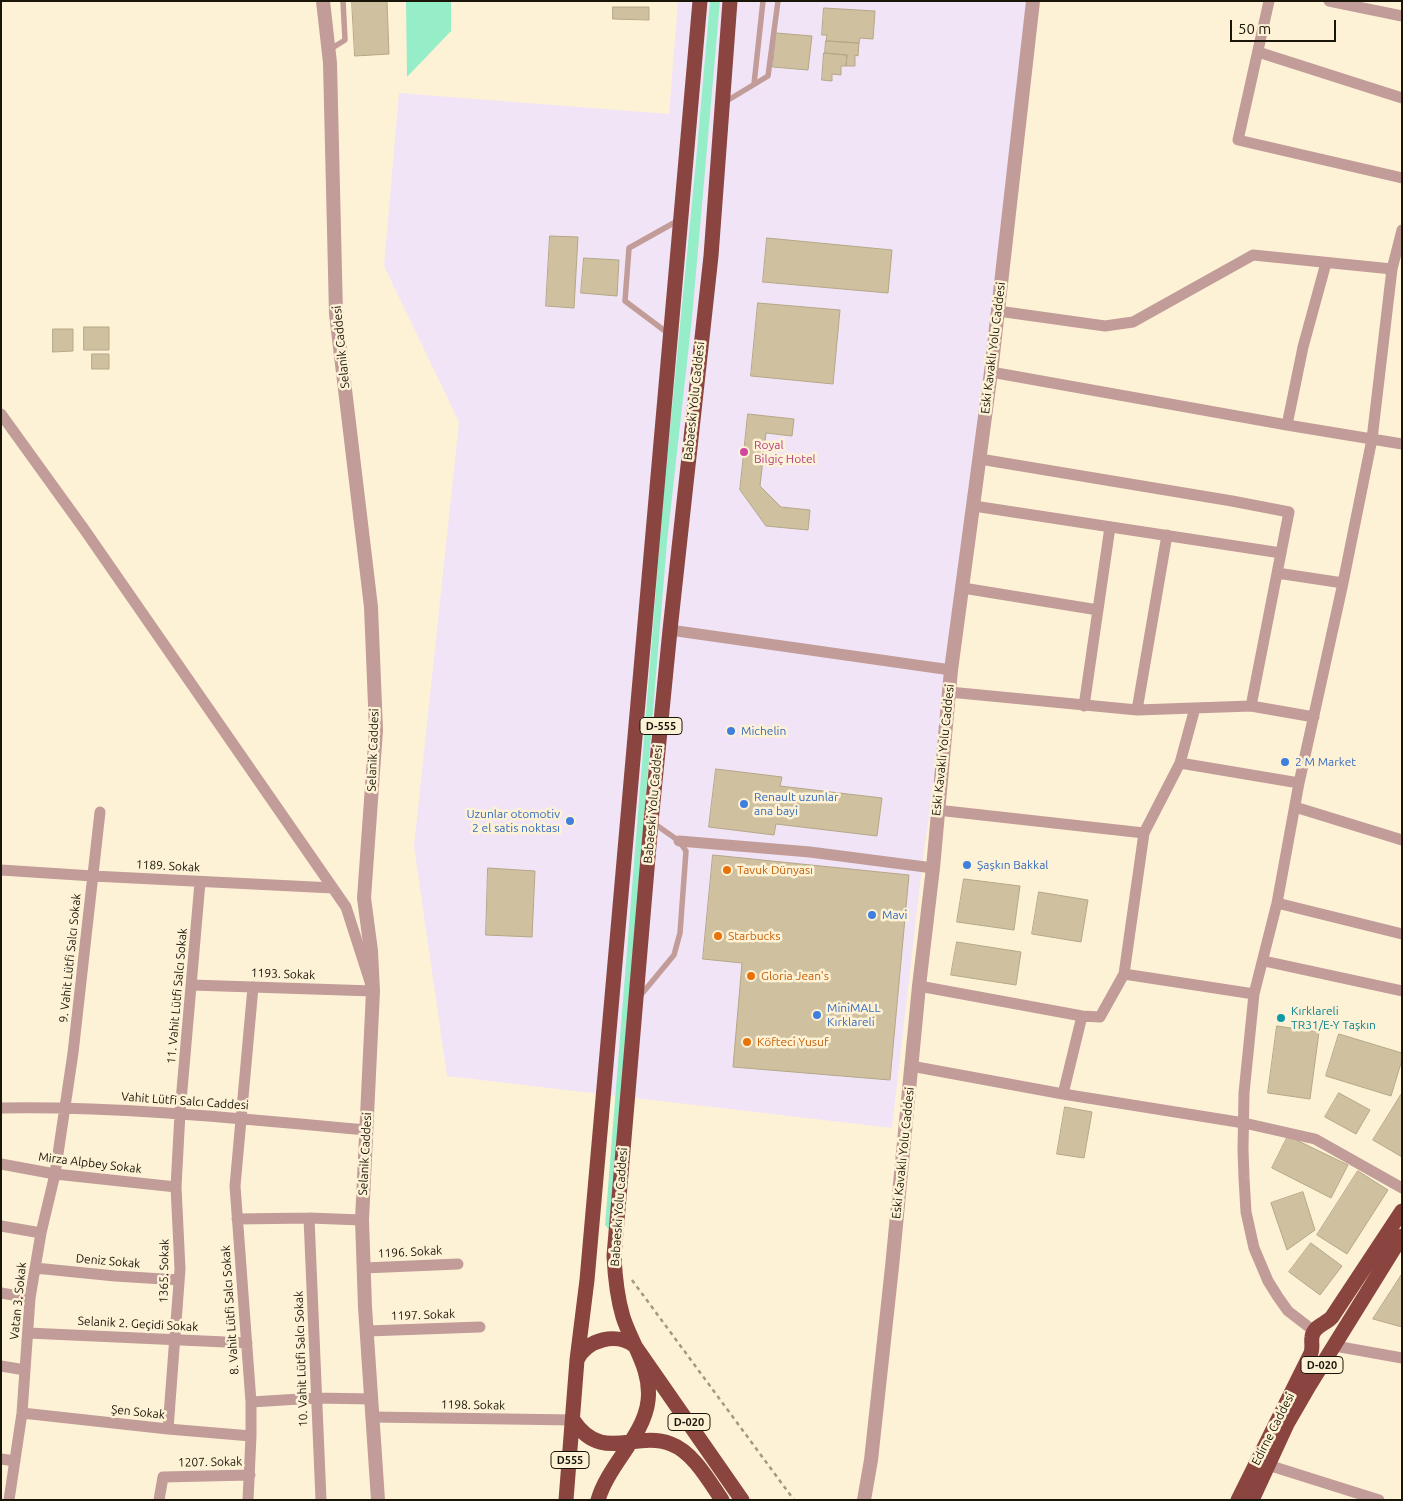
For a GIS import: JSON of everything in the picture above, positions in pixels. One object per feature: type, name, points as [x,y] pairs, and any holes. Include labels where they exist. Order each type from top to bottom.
[{"type":"highway","name":"Babaeski Yolu Caddesi","points":[[566,1500],[577,1360],[587,1272],[700,1]]},
{"type":"highway","name":"Babaeski Yolu Caddesi","points":[[598,1500],[613,1467],[630,1442],[644,1415],[648,1402],[649,1386],[647,1375],[618,1299],[614,1256],[651,822],[711,256],[730,1]]},
{"type":"highway","name":"Edirne Caddesi","points":[[1238,1500],[1311,1353],[1316,1335],[1332,1318],[1402,1211]]},
{"type":"highway","name":"Edirne Caddesi","points":[[1252,1500],[1287,1424],[1402,1236]]},
{"type":"highway","points":[[1334,1327],[1339,1334],[1335,1345],[1325,1351],[1316,1335],[1334,1327]]},
{"type":"highway","points":[[577,1360],[586,1348],[600,1341],[620,1338],[635,1346]]},
{"type":"highway","name":"D-020","points":[[635,1346],[742,1500]]},
{"type":"highway","points":[[573,1420],[584,1434],[600,1442],[609,1444],[630,1442]]},
{"type":"highway","name":"D-020","points":[[630,1442],[659,1441],[670,1443],[679,1448],[699,1469],[722,1500]]},
{"type":"street","name":"Selanik Caddesi","points":[[323,1],[329,50],[336,314],[358,484],[371,607],[376,730],[364,898],[371,951],[373,991],[362,1220],[366,1331],[378,1500]]},
{"type":"street","name":"Eski Kavaklı Yolu Caddesi","points":[[864,1500],[871,1460],[919,986],[933,868],[951,670],[991,372],[1033,1]]},
{"type":"street","points":[[1269,1],[1238,140],[1402,178]]},
{"type":"street","points":[[1329,1],[1402,16]]},
{"type":"street","points":[[1258,52],[1402,98]]},
{"type":"street","points":[[1316,1335],[1288,1311],[1278,1297],[1268,1281],[1254,1248],[1246,1212],[1242,1150],[1244,1093],[1254,994],[1264,961],[1277,903],[1299,783],[1343,583],[1372,439],[1392,269],[1402,230]]},
{"type":"street","points":[[998,311],[1105,326],[1133,322],[1253,255],[1392,269]]},
{"type":"street","points":[[1287,425],[1303,347],[1326,263]]},
{"type":"street","points":[[991,372],[1402,444]]},
{"type":"street","points":[[1,414],[84,529],[346,907],[373,991]]},
{"type":"street","points":[[980,459],[1289,512],[1251,706]]},
{"type":"street","points":[[974,506],[1281,553]]},
{"type":"street","points":[[1084,706],[1110,526]]},
{"type":"street","points":[[1137,710],[1167,535]]},
{"type":"street","points":[[1277,573],[1343,583]]},
{"type":"street","points":[[963,588],[1098,610]]},
{"type":"street","points":[[670,630],[951,670]]},
{"type":"street","points":[[949,692],[1137,710],[1251,706],[1314,717]]},
{"type":"street","points":[[919,986],[1082,1016],[1100,1017],[1124,974],[1144,833],[1180,763],[1195,708]]},
{"type":"street","points":[[1180,763],[1299,783]]},
{"type":"street","points":[[1295,807],[1402,840]]},
{"type":"street","points":[[937,810],[1144,833]]},
{"type":"street","name":"9. Vahit Lütfi Salcı Sokak","points":[[65,1107],[73,1053],[100,812]]},
{"type":"street","points":[[679,841],[810,852],[933,868]]},
{"type":"street","name":"1189. Sokak","points":[[1,870],[333,888]]},
{"type":"street","name":"11. Vahit Lütfi Salcı Sokak","points":[[180,1114],[200,882]]},
{"type":"street","points":[[1277,903],[1402,934]]},
{"type":"street","points":[[1264,961],[1402,992]]},
{"type":"street","points":[[1124,974],[1254,994]]},
{"type":"street","name":"1193. Sokak","points":[[192,985],[373,991]]},
{"type":"street","name":"8. Vahit Lütfi Salcı Sokak","points":[[248,1500],[251,1436],[250,1402],[234,1186],[254,987]]},
{"type":"street","points":[[1064,1094],[1082,1016]]},
{"type":"street","points":[[911,1066],[1064,1094],[1244,1123],[1315,1139],[1402,1188]]},
{"type":"street","name":"Vahit Lütfi Salcı Caddesi","points":[[1,1108],[65,1107],[180,1114],[366,1130]]},
{"type":"street","name":"Vatan 3. Sokak","points":[[9,1500],[22,1413],[30,1298],[41,1233],[56,1174],[65,1107]]},
{"type":"street","name":"1365. Sokak","points":[[168,1429],[179,1280],[176,1188],[180,1114]]},
{"type":"street","name":"Mirza Alpbey Sokak","points":[[1,1164],[56,1174],[176,1188]]},
{"type":"street","points":[[237,1219],[309,1218],[362,1220]]},
{"type":"street","name":"10. Vahit Lütfi Salcı Sokak","points":[[309,1218],[321,1500]]},
{"type":"street","points":[[1,1226],[41,1233]]},
{"type":"street","name":"1196. Sokak","points":[[364,1268],[458,1264]]},
{"type":"street","name":"Deniz Sokak","points":[[35,1268],[179,1280]]},
{"type":"street","points":[[1,1293],[30,1298]]},
{"type":"street","name":"1197. Sokak","points":[[366,1331],[480,1327]]},
{"type":"street","name":"Selanik 2. Geçidi Sokak","points":[[28,1333],[246,1343]]},
{"type":"street","points":[[1335,1345],[1402,1358]]},
{"type":"street","points":[[1,1366],[25,1370]]},
{"type":"street","points":[[250,1402],[316,1398],[372,1399]]},
{"type":"street","name":"Şen Sokak","points":[[22,1413],[251,1436]]},
{"type":"street","name":"1198. Sokak","points":[[373,1417],[573,1420]]},
{"type":"street","points":[[1,1459],[15,1461]]},
{"type":"street","points":[[1268,1465],[1379,1500]]},
{"type":"street","name":"1207. Sokak","points":[[159,1500],[163,1477],[250,1475]]},
{"type":"lane","points":[[329,50],[345,40],[343,1]]},
{"type":"lane","points":[[754,84],[763,1]]},
{"type":"lane","points":[[723,104],[768,76],[778,1]]},
{"type":"lane","points":[[670,334],[625,301],[629,248],[680,220]]},
{"type":"lane","points":[[636,1002],[674,955],[680,933],[686,851],[679,841],[651,822]]},
{"type":"path","points":[[632,1280],[794,1500]]},
{"type":"shaded area","points":[[678,1],[1028,1],[974,506],[923,858],[892,1128],[447,1076],[414,846],[459,422],[384,266],[399,93],[669,114]]},
{"type":"green space","points":[[406,1],[451,1],[451,31],[407,77]]},
{"type":"green space","points":[[710,1],[720,1],[692,318],[667,542],[610,1230],[605,1225],[663,501]]},
{"type":"building","points":[[352,1],[387,1],[389,54],[355,56]]},
{"type":"building","points":[[613,7],[649,7],[649,20],[613,19]]},
{"type":"building","points":[[824,8],[875,11],[873,39],[860,38],[859,43],[826,41],[827,35],[822,35]]},
{"type":"building","points":[[776,33],[812,36],[808,70],[773,67]]},
{"type":"building","points":[[826,41],[859,43],[858,56],[855,55],[855,66],[846,66],[847,55],[825,53]]},
{"type":"building","points":[[824,53],[847,55],[846,66],[841,66],[841,75],[832,74],[832,81],[822,80]]},
{"type":"building","points":[[550,236],[578,237],[574,308],[546,306]]},
{"type":"building","points":[[767,238],[892,250],[888,293],[763,282]]},
{"type":"building","points":[[584,258],[619,260],[617,296],[581,293]]},
{"type":"building","points":[[758,303],[840,310],[833,384],[751,376]]},
{"type":"building","points":[[84,327],[109,327],[109,350],[84,350]]},
{"type":"building","points":[[53,329],[73,329],[73,351],[53,352]]},
{"type":"building","points":[[92,354],[109,354],[109,369],[92,369]]},
{"type":"building","points":[[748,414],[794,419],[792,436],[766,433],[760,486],[781,507],[810,510],[808,530],[766,526],[740,490]]},
{"type":"building","points":[[716,769],[782,777],[780,786],[882,798],[877,836],[776,824],[774,835],[709,827]]},
{"type":"building","name":"MiniMALL Kırklareli","points":[[713,855],[909,875],[890,1080],[733,1067],[742,963],[703,959]]},
{"type":"building","points":[[488,868],[535,871],[532,937],[486,935]]},
{"type":"building","points":[[964,879],[1020,886],[1014,930],[957,922]]},
{"type":"building","points":[[1039,892],[1088,900],[1081,942],[1032,934]]},
{"type":"building","points":[[957,942],[1021,952],[1016,985],[951,975]]},
{"type":"building","points":[[1277,1026],[1319,1032],[1310,1099],[1268,1093]]},
{"type":"building","points":[[1339,1034],[1402,1053],[1402,1060],[1391,1096],[1326,1076]]},
{"type":"building","points":[[1339,1093],[1370,1110],[1356,1134],[1325,1117]]},
{"type":"building","points":[[1402,1093],[1402,1157],[1373,1140]]},
{"type":"building","points":[[1065,1107],[1092,1112],[1084,1158],[1057,1154]]},
{"type":"building","points":[[1288,1136],[1348,1165],[1331,1198],[1272,1168]]},
{"type":"building","points":[[1358,1171],[1388,1190],[1347,1254],[1317,1235]]},
{"type":"building","points":[[1303,1192],[1315,1230],[1287,1250],[1271,1203]]},
{"type":"building","points":[[1311,1243],[1342,1266],[1320,1295],[1289,1272]]},
{"type":"building","points":[[1402,1274],[1402,1327],[1373,1319]]},
{"type":"place","name":"Royal Bilgiç Hotel","points":[[744,452]]},
{"type":"place","name":"Michelin","points":[[731,731]]},
{"type":"place","name":"2 M Market","points":[[1285,762]]},
{"type":"place","name":"Renault uzunlar ana bayi","points":[[744,804]]},
{"type":"place","name":"Uzunlar otomotiv 2 el satis noktası","points":[[570,821]]},
{"type":"place","name":"Şaşkın Bakkal","points":[[967,865]]},
{"type":"place","name":"Tavuk Dünyası","points":[[727,870]]},
{"type":"place","name":"Mavi","points":[[872,915]]},
{"type":"place","name":"Starbucks","points":[[718,936]]},
{"type":"place","name":"Gloria Jean's","points":[[751,976]]},
{"type":"place","name":"MiniMALL Kırklareli","points":[[817,1015]]},
{"type":"place","name":"Kırklareli TR31/E-Y Taşkın","points":[[1281,1018]]},
{"type":"place","name":"Köfteci Yusuf","points":[[747,1042]]}]
